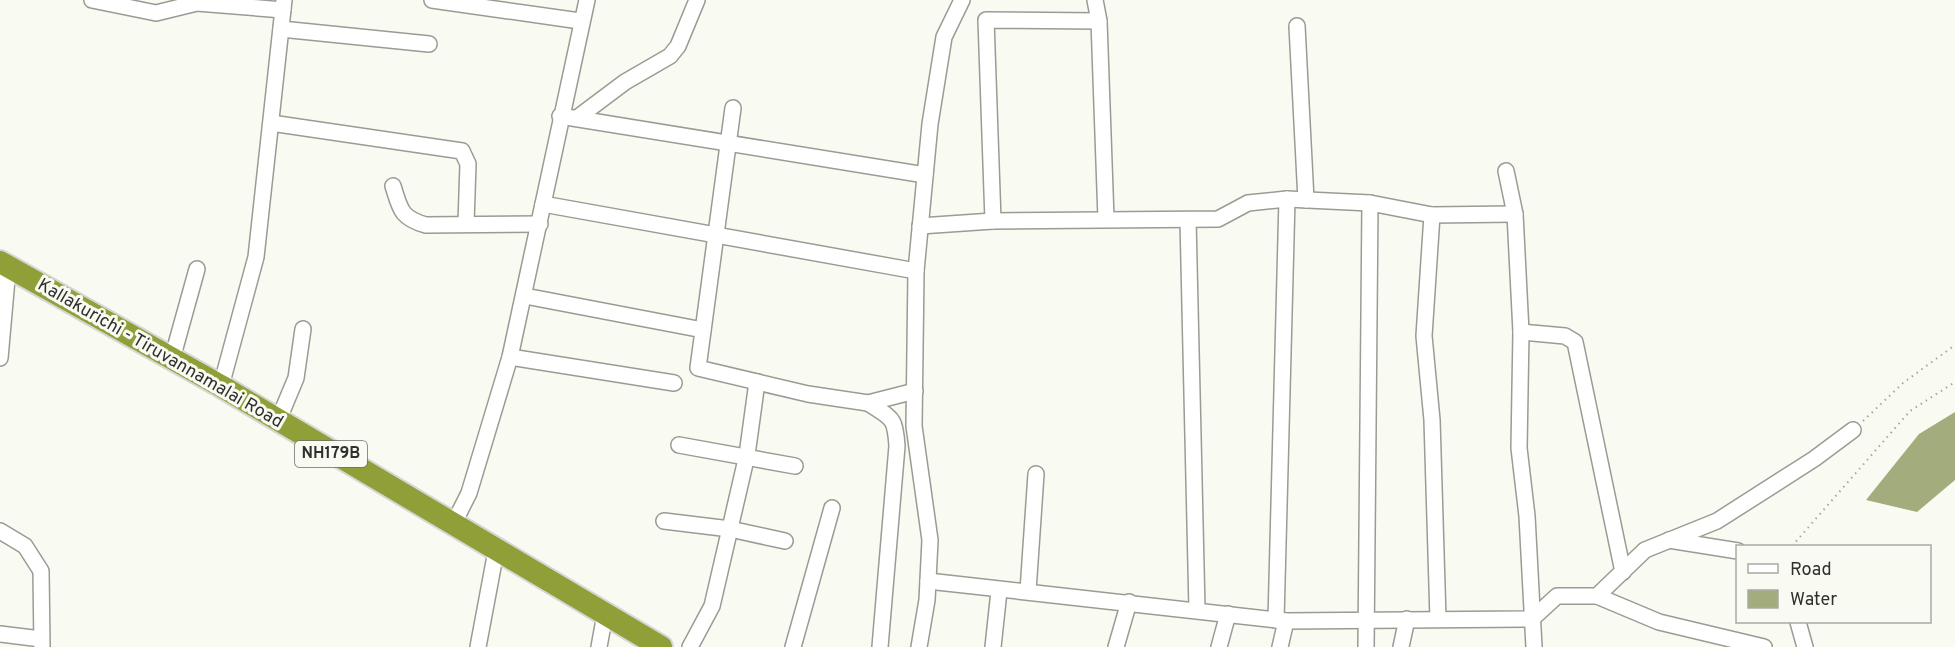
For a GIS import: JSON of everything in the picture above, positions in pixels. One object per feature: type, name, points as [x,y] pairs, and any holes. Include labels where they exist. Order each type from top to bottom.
[{"type":"highway","name":"Kallakurichi - Tiruvannamalai Road","points":[[4,265],[221,386],[661,647]]},
{"type":"street","points":[[92,0],[156,14],[187,2],[283,5],[256,257],[221,386]]},
{"type":"street","points":[[432,0],[528,6],[580,21]]},
{"type":"street","points":[[453,525],[470,493],[510,357],[540,224],[580,21],[587,0]]},
{"type":"street","points":[[577,118],[625,82],[670,56],[678,46],[698,0]]},
{"type":"street","points":[[919,647],[928,581],[930,540],[914,426],[915,271],[925,175],[944,37],[962,0]]},
{"type":"street","points":[[1095,0],[1099,21],[1106,219]]},
{"type":"street","points":[[993,221],[986,20],[1099,21]]},
{"type":"street","points":[[1297,26],[1306,200]]},
{"type":"street","points":[[281,29],[429,44]]},
{"type":"street","points":[[733,108],[698,368],[808,394],[868,403],[889,414],[896,424],[897,446],[880,647]]},
{"type":"street","points":[[560,116],[925,175]]},
{"type":"street","points":[[271,123],[462,151],[468,164],[466,224]]},
{"type":"street","points":[[1506,171],[1515,214],[1521,332],[1519,448],[1527,516],[1534,647]]},
{"type":"street","points":[[393,186],[405,217],[414,222],[426,225],[540,224]]},
{"type":"street","points":[[920,226],[993,221],[1218,219],[1248,203],[1287,199],[1370,203],[1432,215],[1515,214]]},
{"type":"street","points":[[1280,647],[1287,199]]},
{"type":"street","points":[[1366,647],[1370,203]]},
{"type":"street","points":[[543,204],[915,271]]},
{"type":"street","points":[[1432,215],[1424,336],[1432,420],[1438,618]]},
{"type":"street","points":[[1188,220],[1197,610]]},
{"type":"street","points":[[0,358],[4,265]]},
{"type":"street","points":[[172,359],[197,269]]},
{"type":"street","points":[[525,296],[703,330]]},
{"type":"street","points":[[278,421],[296,378],[303,329]]},
{"type":"street","points":[[1521,332],[1565,336],[1575,342],[1623,572]]},
{"type":"street","points":[[510,357],[674,383]]},
{"type":"street","points":[[690,647],[712,606],[747,455],[757,382]]},
{"type":"street","points":[[868,403],[915,391]]},
{"type":"street","points":[[1597,596],[1645,550],[1717,521],[1814,459],[1853,430]]},
{"type":"street","points":[[679,445],[747,455],[795,466]]},
{"type":"street","points":[[1028,591],[1036,474]]},
{"type":"street","points":[[793,647],[832,508]]},
{"type":"street","points":[[664,521],[730,529],[786,541]]},
{"type":"street","points":[[0,531],[25,546],[41,571],[41,643],[0,634]]},
{"type":"street","points":[[1668,540],[1736,551]]},
{"type":"street","points":[[477,647],[496,550]]},
{"type":"street","points":[[928,581],[999,591],[1028,591],[1281,620],[1532,619],[1557,596],[1597,596],[1659,622],[1764,647]]},
{"type":"street","points":[[993,647],[999,591]]},
{"type":"street","points":[[1116,647],[1130,602]]},
{"type":"street","points":[[598,647],[605,614]]},
{"type":"street","points":[[1220,647],[1228,614]]},
{"type":"street","points":[[1401,647],[1407,619]]},
{"type":"street","points":[[1799,623],[1805,647]]},
{"type":"path","points":[[1853,430],[1903,383],[1955,345]]},
{"type":"path","points":[[1793,545],[1911,411],[1955,382]]},
{"type":"water","points":[[1955,412],[1955,480],[1917,512],[1866,500],[1919,434]]}]
